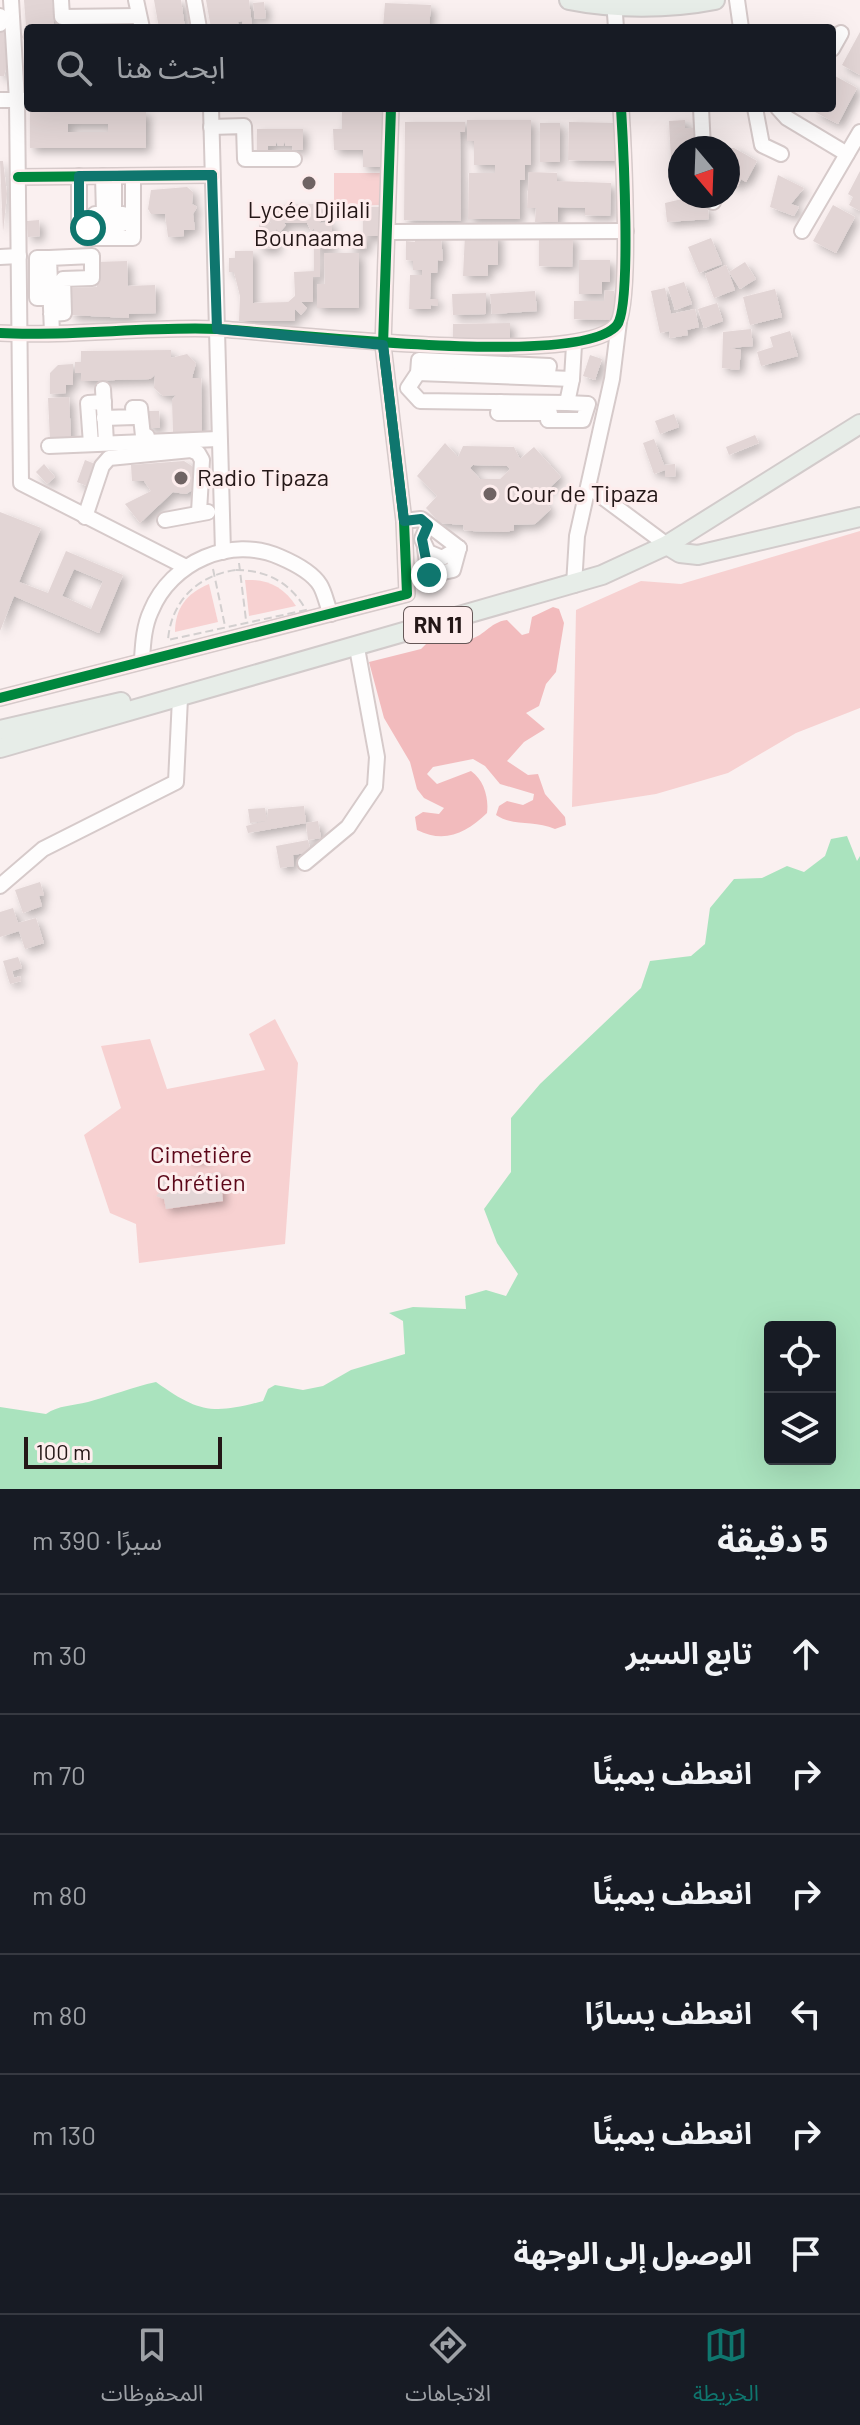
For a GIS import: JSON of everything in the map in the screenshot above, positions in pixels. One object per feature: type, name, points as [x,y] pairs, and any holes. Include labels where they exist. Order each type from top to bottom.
[{"type":"main road","points":[[569,0],[693,4],[715,0]]},
{"type":"main road","name":"RN 11","points":[[0,730],[165,692],[202,688],[357,648],[574,585],[667,545],[860,424]]},
{"type":"main road","points":[[667,545],[680,553],[698,555],[860,517]]},
{"type":"main road","name":"RN 11","points":[[0,748],[180,698],[202,688]]},
{"type":"street","points":[[11,0],[22,100],[18,177],[21,483],[186,567]]},
{"type":"street","points":[[61,0],[59,21],[141,22],[136,0]]},
{"type":"street","points":[[194,0],[198,24]]},
{"type":"street","points":[[737,0],[740,24]]},
{"type":"street","points":[[611,1],[615,24]]},
{"type":"street","points":[[0,16],[0,24]]},
{"type":"street","points":[[836,42],[841,33]]},
{"type":"street","points":[[0,100],[22,100]]},
{"type":"street","points":[[211,112],[218,439],[224,552]]},
{"type":"street","points":[[0,698],[226,633],[331,614],[407,594],[404,521],[383,345],[391,112]]},
{"type":"street","points":[[574,585],[575,548],[612,379],[619,322],[626,231],[621,112]]},
{"type":"street","points":[[701,112],[702,136]]},
{"type":"street","points":[[756,112],[762,145],[781,154]]},
{"type":"street","points":[[795,114],[847,154]]},
{"type":"street","points":[[211,127],[244,126],[245,159],[294,159]]},
{"type":"street","points":[[802,231],[860,132]]},
{"type":"street","points":[[18,177],[212,175]]},
{"type":"street","points":[[79,176],[79,228],[88,228],[87,238],[133,238],[133,176]]},
{"type":"street","points":[[389,232],[626,231]]},
{"type":"street","points":[[0,257],[19,256]]},
{"type":"street","points":[[51,314],[64,313],[63,279],[92,278],[92,256],[49,258],[50,298],[52,333]]},
{"type":"street","points":[[0,333],[217,329],[383,345],[574,345],[611,330],[619,322]]},
{"type":"street","points":[[567,403],[574,345]]},
{"type":"street","points":[[500,402],[498,413],[550,413],[548,420],[583,420],[588,404],[567,403],[500,402],[420,401],[408,388],[418,373],[572,379]]},
{"type":"street","points":[[98,444],[88,403],[104,403],[134,417],[133,408],[140,408],[143,436],[147,436],[147,442]]},
{"type":"street","points":[[98,444],[104,403]]},
{"type":"street","points":[[49,446],[218,439]]},
{"type":"street","points":[[85,517],[102,466],[109,458],[191,450],[198,453],[202,460],[199,512]]},
{"type":"street","points":[[589,487],[667,545]]},
{"type":"street","points":[[165,520],[199,512],[221,511]]},
{"type":"street","points":[[404,521],[421,519],[459,548],[442,558],[425,549],[422,539],[428,525]]},
{"type":"street","points":[[142,659],[151,611],[172,579],[186,567],[224,552],[275,554],[308,573],[321,586],[331,614]]},
{"type":"street","points":[[305,863],[348,827],[375,787],[377,757],[357,648]]},
{"type":"street","points":[[0,886],[43,849],[176,782],[180,698]]},
{"type":"path","points":[[226,633],[214,575],[224,552],[240,570],[247,629]]},
{"type":"path","points":[[240,570],[259,572],[280,581],[306,610],[247,629],[168,640],[172,618],[183,598],[214,575],[240,570]]},
{"type":"green space","points":[[334,173],[382,173],[382,205],[334,206]]},
{"type":"green space","points":[[860,531],[860,708],[796,733],[728,773],[656,794],[572,807],[576,610],[641,581],[681,584]]},
{"type":"green space","points":[[245,580],[274,586],[296,606],[249,616]]},
{"type":"green space","points":[[209,584],[218,622],[175,632],[177,616],[184,602]]},
{"type":"green space","name":"Cimetière Chrétien","points":[[275,1019],[298,1063],[285,1244],[139,1263],[136,1224],[110,1213],[84,1135],[121,1108],[101,1046],[150,1039],[167,1089],[265,1070],[249,1034]]},
{"type":"shaded area","points":[[553,607],[559,609],[564,623],[556,672],[546,684],[539,706],[526,713],[545,729],[524,742],[507,761],[528,775],[538,774],[545,794],[565,817],[566,825],[555,829],[509,821],[496,815],[499,806],[507,801],[523,805],[533,800],[534,794],[500,784],[485,766],[473,759],[433,767],[427,774],[437,784],[471,771],[485,790],[487,813],[455,834],[437,836],[417,830],[415,817],[423,812],[439,814],[444,808],[424,798],[417,789],[410,762],[384,718],[369,662],[421,649],[434,636],[472,639],[501,621],[507,620],[522,635],[529,633],[532,617]]},
{"type":"shaded area","points":[[847,836],[857,861],[860,856],[860,1489],[0,1489],[0,1407],[46,1414],[61,1407],[156,1382],[183,1400],[206,1408],[245,1405],[263,1401],[268,1389],[275,1385],[303,1390],[323,1386],[351,1370],[405,1354],[403,1321],[389,1313],[413,1307],[466,1309],[465,1296],[486,1290],[506,1296],[518,1274],[497,1243],[484,1209],[511,1172],[511,1118],[540,1084],[641,988],[650,961],[691,956],[705,944],[710,908],[734,879],[762,878],[787,866],[804,872],[825,856],[831,839]]},
{"type":"building","points":[[24,0],[52,0],[54,24],[26,24]]},
{"type":"building","points":[[154,0],[181,0],[184,24],[158,24]]},
{"type":"building","points":[[206,0],[249,0],[252,24],[242,24],[242,21],[238,24],[210,24]]},
{"type":"building","points":[[264,2],[266,18],[255,19],[253,3]]},
{"type":"building","points":[[385,3],[431,5],[429,24],[383,24]]},
{"type":"building","points":[[0,32],[4,32],[7,65],[4,76],[0,76]]},
{"type":"building","points":[[860,32],[860,75],[842,65]]},
{"type":"building","points":[[836,77],[857,88],[838,124],[815,112],[836,112]]},
{"type":"building","points":[[30,112],[146,112],[146,148],[30,148]],"holes":[[[68,124],[108,124],[108,132],[68,132]]]},
{"type":"building","points":[[342,112],[382,112],[382,167],[363,167],[363,150],[334,150],[333,129],[342,129]]},
{"type":"building","points":[[467,120],[531,120],[531,165],[525,165],[525,180],[520,180],[520,219],[468,219],[469,173],[495,173],[495,165],[474,165],[474,141],[467,141]]},
{"type":"building","points":[[685,120],[685,128],[693,128],[693,136],[670,136],[669,121]]},
{"type":"building","points":[[405,122],[465,122],[465,132],[460,132],[461,221],[404,220]]},
{"type":"building","points":[[569,122],[618,123],[618,161],[568,160]]},
{"type":"building","points":[[540,123],[560,123],[560,162],[540,162]]},
{"type":"building","points":[[257,129],[303,129],[303,150],[285,146],[285,141],[283,146],[278,146],[276,141],[276,146],[268,146],[268,154],[257,154]]},
{"type":"building","points":[[740,151],[757,161],[746,182],[741,179],[740,181]]},
{"type":"building","points":[[0,161],[3,161],[7,194],[3,232]]},
{"type":"building","points":[[860,171],[860,211],[849,205],[853,197],[848,194]]},
{"type":"building","points":[[529,172],[557,173],[557,181],[611,183],[610,216],[585,215],[585,208],[558,207],[558,222],[535,222],[536,208],[527,208]]},
{"type":"building","points":[[778,175],[804,188],[791,204],[799,207],[794,216],[770,207]]},
{"type":"building","points":[[187,187],[193,192],[192,204],[197,207],[193,214],[195,230],[184,230],[184,236],[168,237],[165,214],[151,214],[148,209],[151,190]]},
{"type":"building","points":[[668,202],[668,208],[705,208],[709,219],[667,222],[665,203]]},
{"type":"building","points":[[314,204],[314,215],[321,208],[328,214],[319,223],[332,222],[332,248],[320,248],[320,277],[313,277],[313,302],[301,302],[307,308],[301,315],[295,309],[295,321],[239,321],[240,296],[234,272],[229,272],[229,258],[235,258],[235,251],[253,251],[253,303],[288,302],[295,296],[294,272],[314,271],[314,228],[311,231],[307,223],[284,223],[286,225],[280,232],[276,229],[277,249],[259,249],[259,223],[271,223],[263,215],[269,209],[277,216],[276,205]]},
{"type":"building","points":[[833,205],[855,217],[836,253],[813,241]]},
{"type":"building","points":[[363,207],[382,207],[382,236],[367,236],[367,248],[351,249],[350,238],[363,237]]},
{"type":"building","points":[[39,220],[40,236],[28,237],[27,221]]},
{"type":"building","points":[[465,234],[498,234],[498,265],[488,265],[488,276],[463,276]]},
{"type":"building","points":[[441,236],[443,261],[438,260],[437,273],[431,273],[430,299],[438,299],[438,306],[409,309],[410,275],[422,275],[422,270],[413,270],[413,261],[406,260],[406,241],[415,242],[415,237]]},
{"type":"building","points":[[539,236],[573,237],[572,267],[539,266]]},
{"type":"building","points":[[711,238],[722,264],[699,273],[688,247]]},
{"type":"building","points":[[324,253],[359,253],[359,308],[317,308],[317,284],[325,284]]},
{"type":"building","points":[[579,260],[610,260],[610,282],[602,282],[602,294],[579,294]]},
{"type":"building","points":[[127,261],[128,286],[155,285],[156,313],[129,314],[129,318],[71,315],[70,288],[97,287],[96,262]]},
{"type":"building","points":[[745,262],[756,279],[740,289],[729,272]]},
{"type":"building","points":[[726,265],[735,290],[714,298],[705,274]]},
{"type":"building","points":[[684,282],[692,304],[675,310],[668,287]]},
{"type":"building","points":[[665,288],[671,314],[695,309],[699,327],[687,330],[688,335],[670,338],[669,331],[660,333],[651,291]]},
{"type":"building","points":[[775,289],[782,317],[750,325],[743,297]]},
{"type":"building","points":[[605,290],[614,291],[614,320],[574,319],[574,301],[604,301]]},
{"type":"building","points":[[535,291],[537,311],[492,314],[490,294]]},
{"type":"building","points":[[486,293],[486,314],[453,315],[452,294]]},
{"type":"building","points":[[717,303],[723,321],[704,328],[698,309]]},
{"type":"building","points":[[510,323],[510,339],[453,340],[453,324]]},
{"type":"building","points":[[751,329],[753,346],[730,348],[741,350],[739,370],[722,368],[723,332]]},
{"type":"building","points":[[790,331],[798,356],[761,366],[757,352],[773,347],[770,337]]},
{"type":"building","points":[[171,350],[171,358],[187,354],[196,363],[192,378],[201,378],[202,433],[173,434],[172,400],[176,395],[163,396],[154,388],[155,375],[150,379],[81,381],[81,373],[75,373],[75,362],[81,362],[81,351]]},
{"type":"building","points":[[590,355],[602,359],[595,380],[583,376]]},
{"type":"building","points":[[73,364],[73,385],[66,385],[66,393],[50,394],[50,373],[58,365]]},
{"type":"building","points":[[69,397],[71,439],[50,440],[48,398]]},
{"type":"building","points":[[148,411],[159,411],[160,428],[148,428]]},
{"type":"building","points":[[674,414],[679,427],[660,434],[655,421]]},
{"type":"building","points":[[755,435],[759,443],[729,455],[726,447]]},
{"type":"building","points":[[654,439],[664,465],[675,464],[676,476],[665,477],[665,470],[654,474],[643,443]]},
{"type":"building","points":[[445,443],[458,457],[463,446],[514,447],[520,459],[534,447],[561,477],[540,497],[551,509],[535,524],[514,525],[514,530],[506,532],[464,530],[463,525],[440,523],[426,508],[437,496],[417,476]],"holes":[[[473,465],[507,466],[510,469],[500,479],[480,479],[470,468]]]},
{"type":"building","points":[[85,460],[95,464],[87,486],[77,482]]},
{"type":"building","points":[[184,461],[195,468],[194,489],[186,494],[173,492],[140,523],[125,504],[151,491],[144,481],[132,481],[131,465]]},
{"type":"building","points":[[44,464],[55,477],[47,484],[36,472]]},
{"type":"building","points":[[0,512],[41,528],[19,582],[48,593],[66,551],[123,575],[99,633],[14,596],[0,631]],"holes":[[[74,569],[103,581],[91,609],[62,596]]]},
{"type":"building","points":[[304,806],[306,823],[248,833],[246,826],[265,821],[250,823],[248,809],[265,808],[267,821],[268,809]]},
{"type":"building","points":[[318,821],[321,838],[308,840],[306,823]]},
{"type":"building","points":[[308,840],[311,852],[293,855],[294,866],[280,868],[276,846]]},
{"type":"building","points":[[40,882],[44,895],[39,896],[42,906],[23,913],[15,890]]},
{"type":"building","points":[[13,908],[18,923],[36,918],[44,943],[25,949],[19,931],[0,937],[0,912]]},
{"type":"building","points":[[18,957],[22,968],[12,971],[14,978],[20,976],[21,981],[10,984],[3,961]]},
{"type":"building","points":[[207,1148],[208,1159],[188,1160],[187,1150]]},
{"type":"building","points":[[220,1172],[223,1201],[166,1209],[164,1199],[156,1196],[162,1190],[161,1181]]},
{"type":"cycle path","points":[[0,698],[407,594],[404,521],[383,345],[391,112]]},
{"type":"cycle path","points":[[0,333],[218,329],[363,341],[492,347],[548,345],[592,338],[617,325],[622,312],[625,222],[621,112]]},
{"type":"cycle path","points":[[18,177],[212,175]]},
{"type":"place","name":"Lycée Djilali Bounaama","points":[[309,183]]},
{"type":"place","name":"Radio Tipaza","points":[[181,478]]},
{"type":"place","name":"Cour de Tipaza","points":[[490,494]]},
{"type":"route","points":[[88,228],[79,228],[79,176],[212,175],[217,329],[383,345],[404,521],[421,519],[428,525],[422,539],[429,575]]}]
